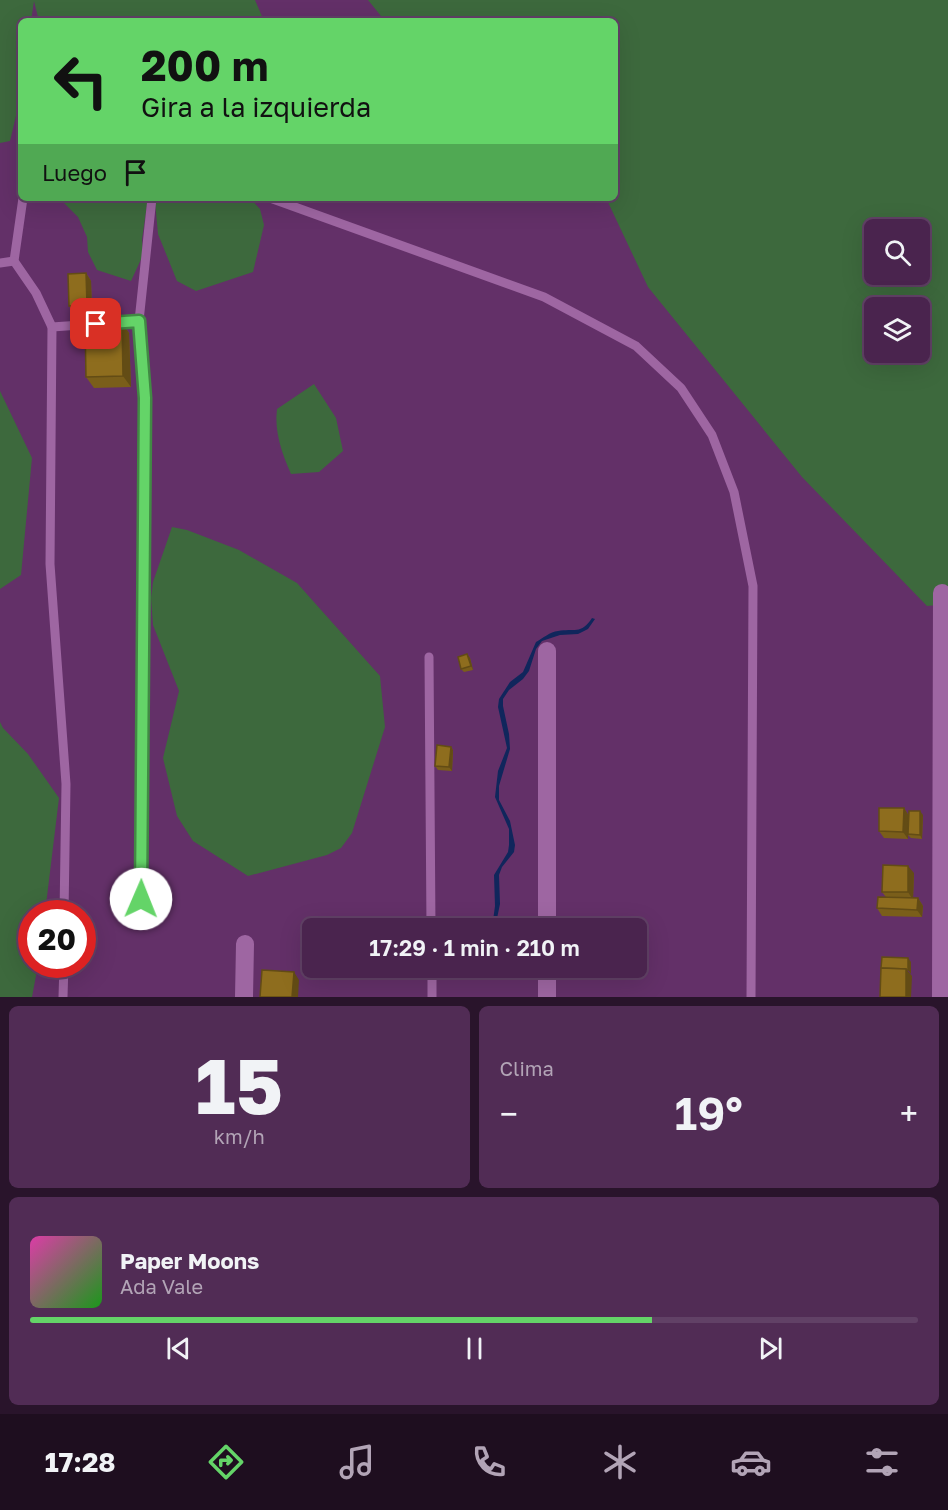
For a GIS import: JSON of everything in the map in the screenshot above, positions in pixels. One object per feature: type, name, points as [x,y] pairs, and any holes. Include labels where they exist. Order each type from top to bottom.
[{"type":"street","points":[[941,997],[945,722],[942,593]]},
{"type":"street","points":[[547,651],[547,918]]},
{"type":"street","points":[[244,997],[245,944]]},
{"type":"street","points":[[547,978],[547,997]]},
{"type":"lane","points":[[23,201],[14,261],[36,293],[52,327],[50,564],[66,784],[64,900]]},
{"type":"lane","points":[[141,923],[145,398],[139,321],[152,201]]},
{"type":"lane","points":[[278,201],[544,297],[636,346],[681,388],[712,435],[734,492],[753,586],[751,997]]},
{"type":"lane","points":[[0,263],[14,261]]},
{"type":"lane","points":[[52,327],[139,321]]},
{"type":"lane","points":[[429,657],[431,918]]},
{"type":"lane","points":[[63,997],[64,978]]},
{"type":"lane","points":[[432,978],[432,997]]},
{"type":"green space","points":[[0,0],[255,0],[263,18],[38,18],[34,1],[31,18],[18,18],[18,108],[10,141],[0,143]]},
{"type":"green space","points":[[368,0],[948,0],[948,604],[927,606],[802,477],[648,287],[607,201],[618,201],[618,18],[383,18]]},
{"type":"green space","points":[[62,201],[148,201],[142,239],[143,255],[131,281],[97,270],[88,252],[87,237],[78,217]]},
{"type":"green space","points":[[253,201],[260,209],[264,225],[253,272],[196,291],[177,281],[158,234],[155,202]]},
{"type":"green space","points":[[314,384],[336,418],[343,451],[319,472],[291,474],[280,442],[277,409]]},
{"type":"green space","points":[[0,391],[32,458],[21,575],[0,589]]},
{"type":"green space","points":[[172,527],[187,530],[239,550],[297,583],[380,676],[385,727],[352,833],[341,848],[327,855],[248,876],[193,841],[177,816],[163,758],[179,691],[153,625],[151,598],[153,582]]},
{"type":"green space","points":[[0,722],[28,754],[59,798],[47,900],[18,900],[18,978],[36,978],[32,997],[0,997]]},
{"type":"water","points":[[592,618],[595,619],[588,629],[578,634],[560,635],[542,641],[536,649],[529,671],[503,699],[510,749],[499,786],[499,800],[510,821],[515,845],[514,852],[502,867],[499,875],[500,904],[497,918],[493,918],[494,875],[508,852],[509,845],[509,829],[495,797],[498,771],[507,748],[498,707],[499,699],[510,682],[523,672],[536,642],[555,632],[581,629]]},
{"type":"building","points":[[86,273],[87,305],[69,306],[68,274]]},
{"type":"building","points":[[85,323],[122,323],[123,376],[86,377]]},
{"type":"building","points":[[467,654],[471,666],[461,669],[458,657]]},
{"type":"building","points":[[437,745],[451,747],[449,767],[435,766]]},
{"type":"building","points":[[879,808],[904,808],[903,832],[879,831]]},
{"type":"building","points":[[909,811],[920,811],[920,835],[908,834]]},
{"type":"building","points":[[883,865],[908,866],[908,892],[882,892]]},
{"type":"building","points":[[878,897],[918,898],[917,910],[877,908]]},
{"type":"building","points":[[882,957],[908,958],[908,970],[881,968]]},
{"type":"building","points":[[881,968],[906,969],[906,997],[880,997]]},
{"type":"building","points":[[262,970],[294,972],[292,997],[260,997]]},
{"type":"route","points":[[96,324],[139,321],[145,398],[141,899]]}]
